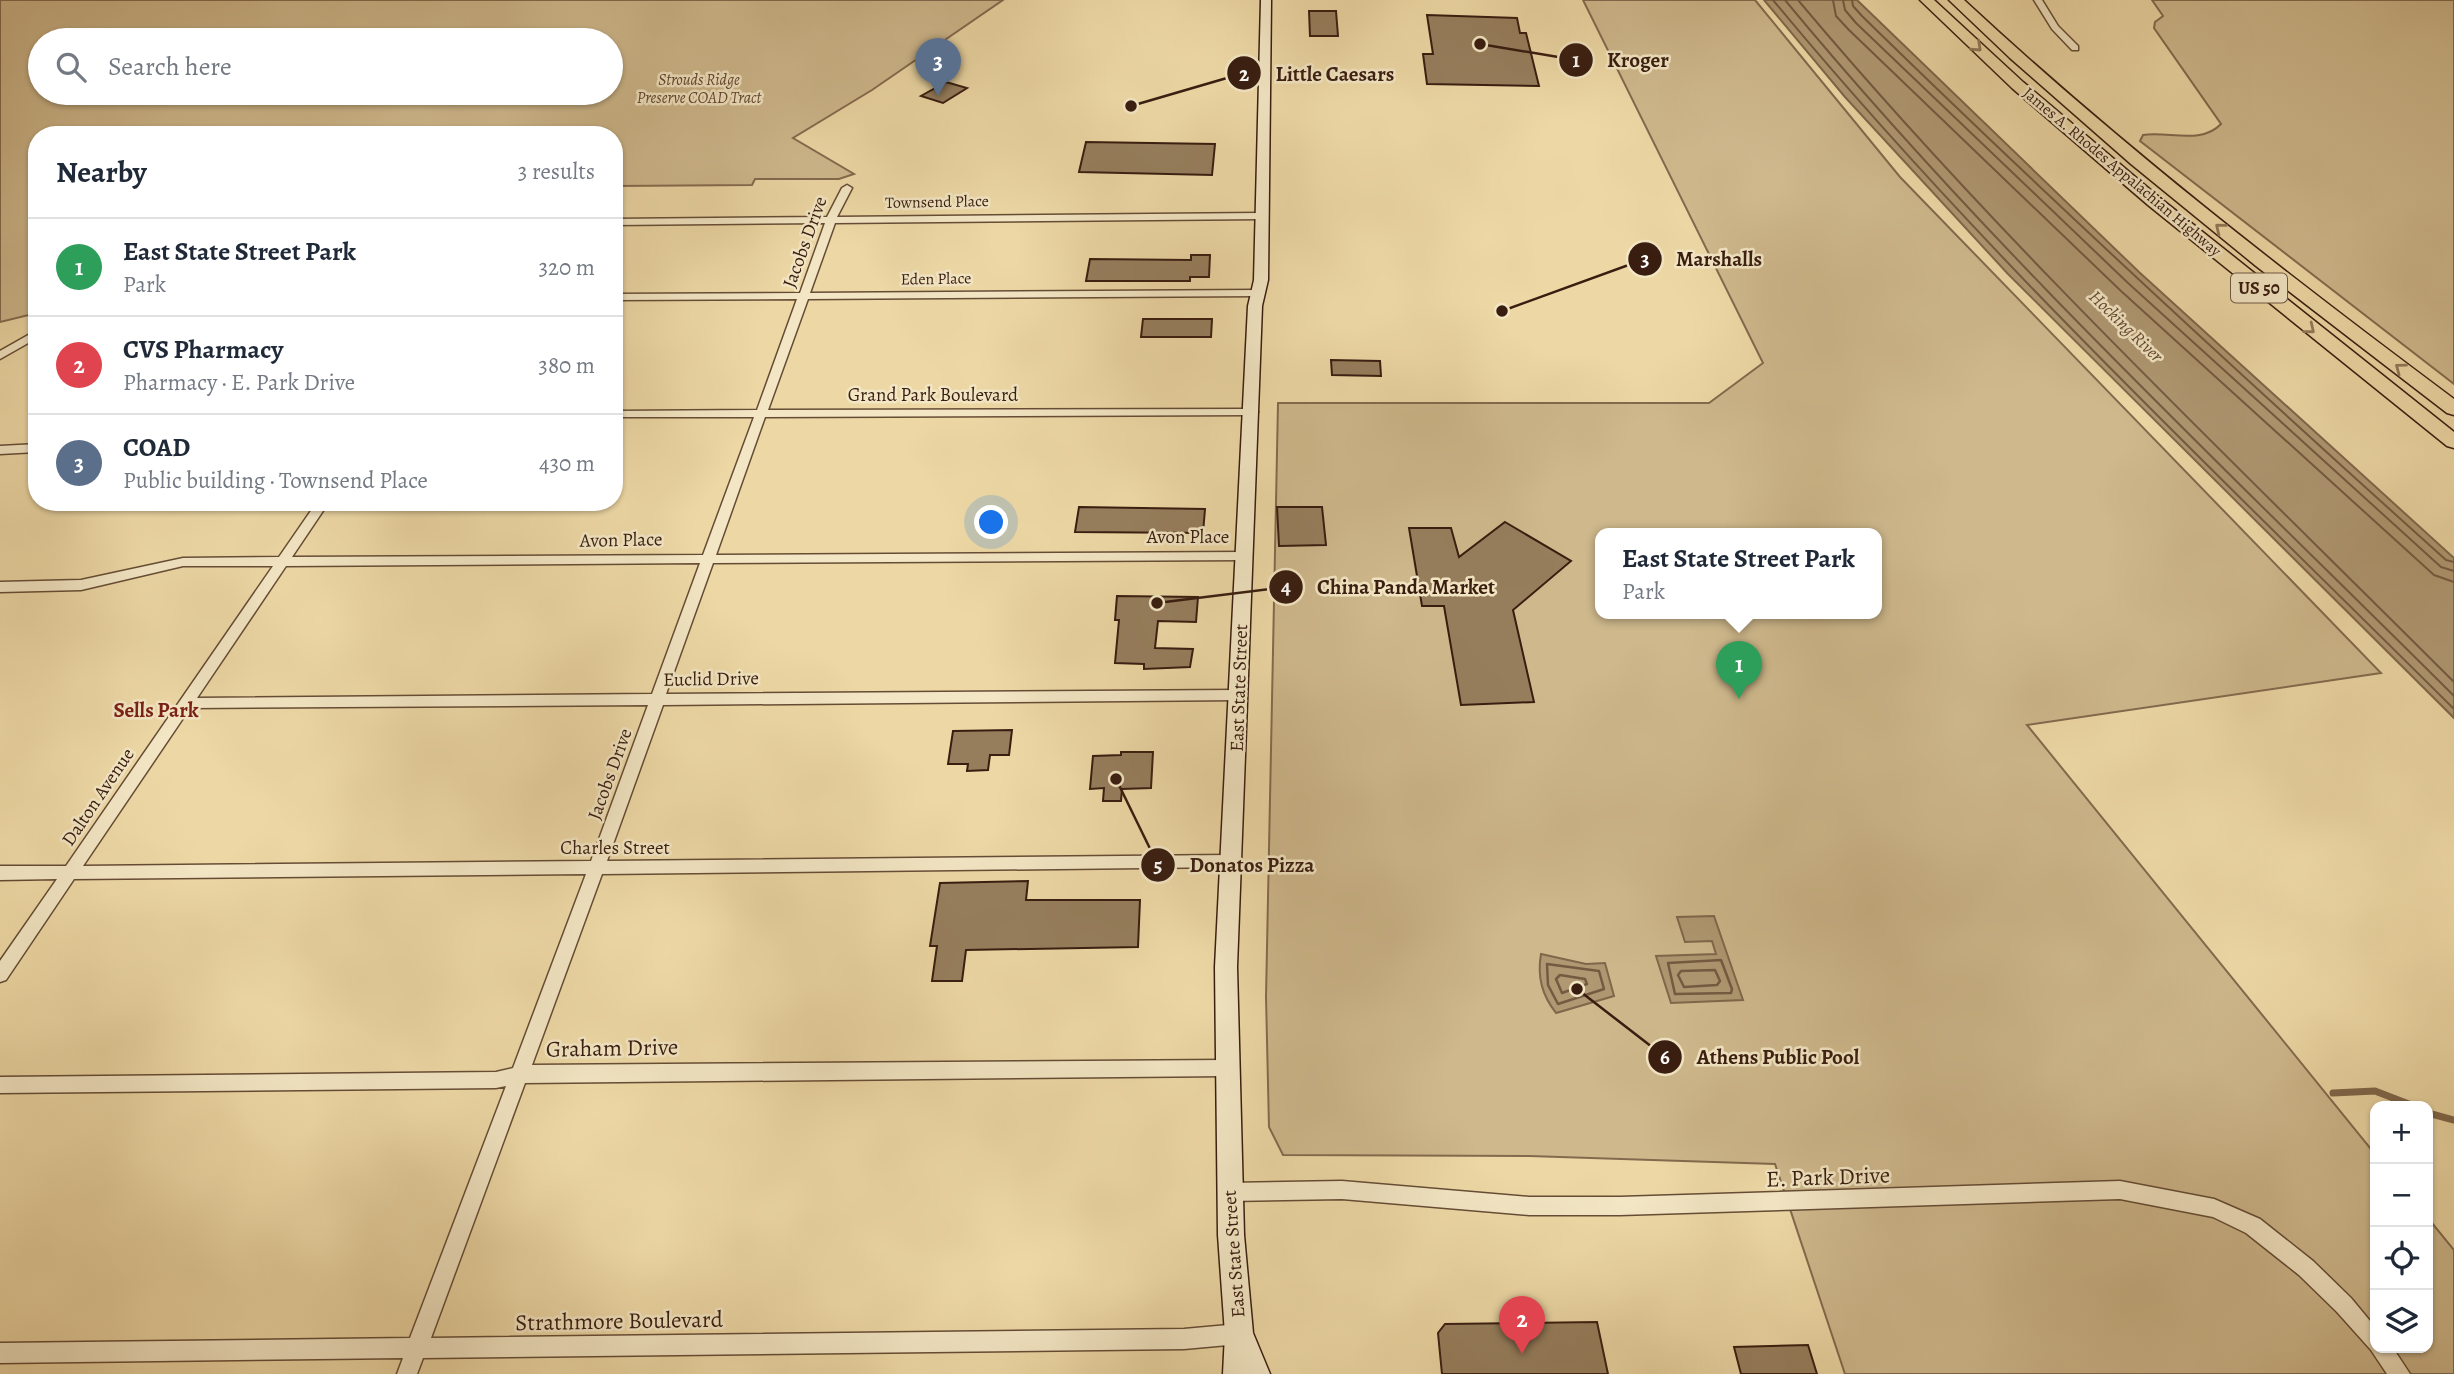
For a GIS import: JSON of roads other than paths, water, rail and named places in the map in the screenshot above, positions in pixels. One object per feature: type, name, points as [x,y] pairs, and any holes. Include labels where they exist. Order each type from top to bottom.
[{"type":"highway","name":"James A. Rhodes Appalachian Highway","points":[[1927,0],[2049,113],[2143,192],[2322,339],[2454,442]]},
{"type":"highway","name":"James A. Rhodes Appalachian Highway","points":[[1956,0],[2167,185],[2454,409]]},
{"type":"main road","name":"East State Street","points":[[1237,1374],[1239,1334],[1229,1192],[1226,1068],[1230,862],[1255,306],[1261,280],[1266,0]]},
{"type":"main road","name":"East State Street","points":[[1239,1334],[1256,1374]]},
{"type":"street","points":[[2038,0],[2055,27],[2074,48]]},
{"type":"street","name":"Jacobs Drive","points":[[407,1374],[596,869],[805,295],[847,188]]},
{"type":"street","name":"Townsend Place","points":[[623,222],[1261,216]]},
{"type":"street","name":"Eden Place","points":[[623,296],[1259,293]]},
{"type":"street","points":[[0,356],[28,339]]},
{"type":"street","name":"Grand Park Boulevard","points":[[623,414],[1252,412]]},
{"type":"street","points":[[0,450],[28,448]]},
{"type":"street","name":"Dalton Avenue","points":[[0,975],[317,511]]},
{"type":"street","name":"Avon Place","points":[[0,587],[81,585],[183,562],[1245,556]]},
{"type":"street","name":"Euclid Drive","points":[[184,703],[1238,695]]},
{"type":"street","name":"Charles Street","points":[[0,873],[1230,862]]},
{"type":"street","name":"Graham Drive","points":[[0,1084],[496,1080],[546,1073],[1226,1068]]},
{"type":"street","name":"E. Park Drive","points":[[1229,1192],[1342,1190],[1529,1206],[1632,1206],[2120,1190],[2214,1208],[2244,1221],[2306,1268],[2344,1305],[2370,1336]]},
{"type":"street","name":"Strathmore Boulevard","points":[[0,1353],[1184,1339],[1239,1334]]},
{"type":"street","points":[[2384,1353],[2400,1374]]},
{"type":"water","name":"Hocking River","points":[[1764,0],[1857,0],[2139,272],[2454,558],[2454,718],[2008,274],[1845,97]]},
{"type":"water","points":[[1714,916],[1743,1000],[1671,1003],[1656,956],[1716,954],[1712,941],[1685,942],[1677,917]]},
{"type":"water","points":[[1541,954],[1586,964],[1605,963],[1614,996],[1556,1013],[1542,985]]},
{"type":"waterway","points":[[2333,1093],[2375,1091],[2401,1101]]},
{"type":"waterway","points":[[2433,1114],[2454,1120]]},
{"type":"place","name":"Kroger","points":[[1480,44]]},
{"type":"place","name":"COAD","points":[[938,96]]},
{"type":"place","name":"Little Caesars","points":[[1131,106]]},
{"type":"place","name":"Marshalls","points":[[1502,311]]},
{"type":"place","name":"China Panda Market","points":[[1157,603]]},
{"type":"place","name":"East State Street Park","points":[[1739,699]]},
{"type":"place","name":"Donatos Pizza","points":[[1116,779]]},
{"type":"place","name":"Athens Public Pool","points":[[1577,989]]},
{"type":"place","name":"CVS Pharmacy","points":[[1522,1354]]},
{"type":"district","name":"Sells Park","points":[[156,710]]},
{"type":"park label","name":"Strouds Ridge Preserve COAD Tract","points":[[699,89]]}]
